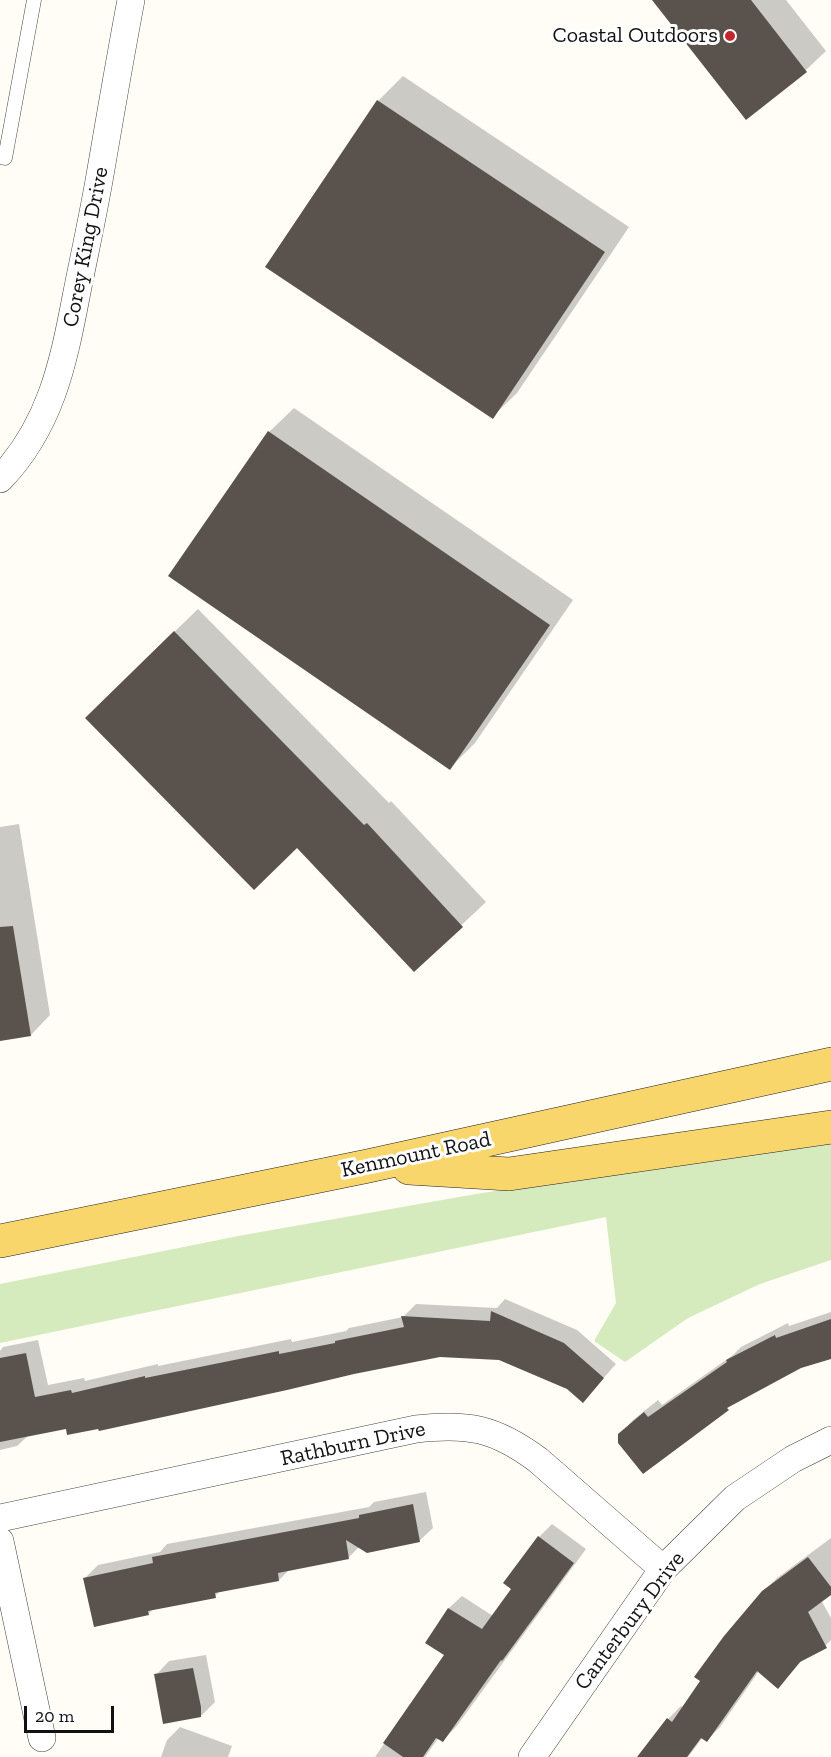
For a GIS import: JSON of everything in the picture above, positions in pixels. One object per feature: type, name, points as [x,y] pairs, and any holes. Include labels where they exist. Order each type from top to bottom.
[{"type":"main road","name":"Kenmount Road","points":[[0,1241],[368,1166],[831,1064]]},
{"type":"main road","points":[[368,1166],[509,1174],[831,1127]]},
{"type":"street","name":"Corey King Drive","points":[[0,479],[12,467],[34,436],[51,399],[65,353],[91,228],[130,0]]},
{"type":"street","name":"Rathburn Drive","points":[[0,1518],[252,1466],[416,1429],[442,1426],[469,1427],[494,1433],[518,1445],[663,1569]]},
{"type":"street","name":"Canterbury Drive","points":[[532,1757],[663,1569],[735,1498],[793,1459],[831,1440]]},
{"type":"street","points":[[0,1540],[42,1738]]},
{"type":"lane","points":[[0,158],[4,158],[34,0]]},
{"type":"green space","points":[[831,1139],[831,1260],[760,1284],[688,1318],[625,1362],[594,1341],[616,1303],[606,1217],[0,1343],[0,1284],[238,1236],[476,1194]]},
{"type":"building","name":"Coastal Outdoors","points":[[652,0],[751,0],[807,72],[746,120]]},
{"type":"building","points":[[377,100],[605,252],[493,419],[265,267]]},
{"type":"building","points":[[268,431],[550,625],[450,770],[168,576]]},
{"type":"building","points":[[174,631],[364,825],[367,823],[463,927],[414,972],[297,848],[254,890],[85,718]]},
{"type":"building","points":[[13,926],[31,1036],[0,1041],[0,927]]},
{"type":"building","points":[[491,1311],[564,1343],[604,1378],[583,1403],[567,1389],[499,1360],[440,1357],[99,1431],[98,1429],[67,1435],[66,1429],[0,1442],[0,1358],[26,1353],[35,1397],[71,1390],[72,1393],[145,1376],[145,1378],[279,1351],[279,1354],[335,1343],[335,1341],[404,1327],[401,1316],[490,1321]]},
{"type":"building","points":[[831,1319],[831,1359],[801,1368],[727,1408],[729,1410],[643,1474],[618,1443],[618,1434],[644,1412],[648,1417],[727,1362],[726,1360],[775,1335],[776,1338]]},
{"type":"building","points":[[413,1504],[420,1542],[367,1553],[346,1540],[349,1559],[278,1573],[279,1581],[215,1593],[216,1598],[148,1611],[149,1615],[94,1627],[83,1578],[153,1563],[152,1557],[359,1518],[359,1515]]},
{"type":"building","points":[[538,1536],[574,1563],[443,1742],[436,1738],[423,1757],[403,1757],[383,1743],[444,1655],[425,1643],[448,1608],[482,1629],[511,1589],[503,1583]]},
{"type":"building","points":[[808,1557],[831,1587],[831,1595],[808,1612],[827,1648],[800,1662],[778,1689],[757,1671],[707,1742],[701,1738],[687,1757],[637,1757],[667,1718],[672,1722],[700,1681],[694,1677],[724,1636],[762,1591]]},
{"type":"building","points":[[193,1668],[201,1717],[163,1724],[154,1674]]},
{"type":"place","name":"Coastal Outdoors","points":[[730,36]]}]
